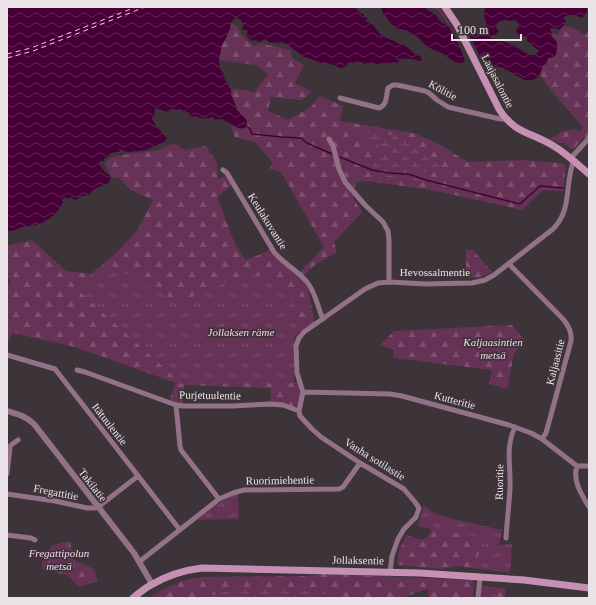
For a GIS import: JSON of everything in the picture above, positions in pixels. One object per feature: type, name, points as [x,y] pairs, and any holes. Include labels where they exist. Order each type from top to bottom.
[{"type":"main road","name":"Laajasalontie","points":[[445,7],[457,25],[499,109],[506,119],[517,128],[550,144],[572,159],[589,174]]},
{"type":"main road","name":"Jollaksentie","points":[[134,598],[152,584],[183,572],[202,568],[457,575],[532,581],[589,588]]},
{"type":"street","name":"Kölitie","points":[[340,98],[381,108],[384,106],[388,88],[393,85],[397,85],[425,91],[448,107],[500,119],[506,119]]},
{"type":"street","points":[[572,159],[589,138]]},
{"type":"street","points":[[329,139],[333,146],[339,168],[346,182],[364,205],[383,222],[388,232],[389,282]]},
{"type":"street","name":"Hevossalmentie","points":[[303,392],[297,373],[296,353],[297,342],[302,334],[365,289],[378,283],[389,282],[430,284],[476,282],[491,278],[553,229],[560,221],[565,209],[572,159]]},
{"type":"street","name":"Keulakuvantie","points":[[223,170],[227,173],[274,252],[309,284],[316,297],[323,319]]},
{"type":"street","name":"Kaljaasitie","points":[[509,264],[563,318],[569,326],[572,334],[546,433],[542,439]]},
{"type":"street","name":"Itätuulentie","points":[[7,355],[55,369],[180,530]]},
{"type":"street","name":"Purjetuulentie","points":[[77,370],[176,405],[232,406],[270,404],[299,411]]},
{"type":"street","points":[[299,411],[303,392]]},
{"type":"street","name":"Kutteritie","points":[[303,392],[380,393],[396,395],[515,427],[542,439],[577,466]]},
{"type":"street","points":[[176,405],[181,450],[219,499]]},
{"type":"street","name":"Takilatie","points":[[7,411],[30,420],[139,562],[152,584]]},
{"type":"street","name":"Vanha sotilastie","points":[[299,411],[300,416],[315,432],[360,463],[404,489],[415,502],[418,508],[416,517],[404,529],[398,539],[392,556],[390,572]]},
{"type":"street","name":"Ruoritie","points":[[506,538],[510,488],[509,447],[511,435],[515,427]]},
{"type":"street","points":[[7,474],[10,447],[18,440]]},
{"type":"street","name":"Ruorimiehentie","points":[[139,562],[219,499],[244,490],[339,489],[343,487],[360,463]]},
{"type":"street","points":[[589,466],[577,466],[576,472],[576,482],[589,507]]},
{"type":"street","points":[[98,507],[138,476]]},
{"type":"street","name":"Fregattitie","points":[[7,494],[55,501],[87,508],[98,507]]},
{"type":"street","points":[[7,535],[31,538],[35,540]]},
{"type":"street","points":[[478,598],[480,577]]},
{"type":"green space","points":[[431,7],[439,7],[445,15],[450,26],[449,27],[442,15]]},
{"type":"green space","points":[[231,23],[237,26],[242,35],[254,46],[260,43],[290,50],[292,58],[304,65],[295,83],[312,92],[302,100],[271,97],[268,111],[288,120],[311,107],[320,96],[343,106],[340,121],[413,133],[437,143],[468,162],[521,160],[561,163],[566,166],[563,191],[543,190],[522,210],[431,190],[366,181],[356,182],[353,198],[362,212],[334,242],[337,252],[315,265],[304,275],[300,272],[324,247],[281,172],[269,169],[273,163],[255,142],[235,137],[231,125],[241,128],[246,126],[245,117],[239,114],[237,110],[231,95],[231,89],[246,90],[254,93],[268,74],[256,65],[219,60],[222,44]]},
{"type":"green space","points":[[563,26],[571,27],[585,35],[588,32],[589,33],[589,135],[586,138],[583,138],[573,150],[564,143],[560,143],[549,138],[556,136],[560,132],[574,129],[580,131],[583,128],[540,75],[542,68],[552,70],[563,53],[561,40],[558,35]]},
{"type":"green space","points":[[552,33],[558,35],[561,40],[563,53],[551,70],[542,68],[542,66],[544,66],[554,51],[557,42],[551,36]]},
{"type":"green space","points":[[377,125],[384,133],[411,141],[426,152],[444,170],[436,172],[419,172],[418,176],[433,181],[423,182],[369,172],[377,159],[378,148],[377,143],[362,133],[370,132]]},
{"type":"green space","points":[[174,143],[184,150],[206,146],[217,163],[218,179],[226,176],[232,185],[217,197],[235,244],[246,260],[270,249],[307,285],[314,323],[294,337],[294,382],[298,382],[301,391],[298,405],[295,407],[270,402],[271,388],[184,385],[183,406],[169,402],[176,383],[75,347],[13,333],[7,343],[7,286],[11,283],[7,275],[7,246],[32,240],[66,271],[91,274],[116,253],[137,231],[153,200],[131,190],[119,178],[111,177],[105,163],[112,157],[159,150]]},
{"type":"green space","points":[[466,250],[473,250],[492,272],[480,277],[466,278]]},
{"type":"green space","name":"Jollaksen räme","points":[[106,262],[167,297],[179,300],[192,297],[244,275],[282,278],[302,330],[294,337],[294,383],[182,384],[78,290],[90,276]]},
{"type":"green space","name":"Kaljaasintien metsä","points":[[512,325],[524,340],[514,354],[507,389],[489,384],[492,370],[393,358],[394,350],[380,345],[394,331]]},
{"type":"green space","points":[[238,494],[239,519],[197,520],[221,502]]},
{"type":"green space","points":[[424,506],[435,514],[502,530],[499,545],[506,545],[510,573],[457,566],[441,569],[398,565],[398,553],[407,535],[422,539],[427,537],[432,529],[418,526]]},
{"type":"green space","points":[[424,506],[435,514],[502,530],[499,545],[512,544],[510,573],[475,568],[483,538],[418,526]]},
{"type":"green space","name":"Fregattipolun metsä","points":[[70,541],[74,560],[94,569],[98,581],[79,587],[67,575],[42,569],[43,556],[53,545]]},
{"type":"green space","points":[[323,574],[474,580],[473,598],[428,598],[428,589],[401,598],[344,598],[310,591],[212,595],[208,598],[149,598],[174,584],[201,577],[305,576]]},
{"type":"green space","points":[[481,586],[495,587],[495,598],[480,598]]},
{"type":"green space","points":[[495,587],[505,588],[505,598],[495,598]]},
{"type":"green space","points":[[272,589],[310,591],[344,598],[208,598],[230,591]]},
{"type":"water","points":[[7,7],[355,7],[360,13],[364,14],[364,17],[368,19],[365,20],[373,25],[381,35],[406,46],[416,55],[420,56],[422,60],[396,58],[399,63],[393,62],[390,64],[364,64],[357,61],[354,63],[349,62],[347,66],[342,68],[304,57],[289,45],[281,42],[270,43],[265,39],[259,42],[255,40],[252,41],[246,35],[248,31],[243,30],[242,28],[244,25],[241,20],[235,17],[222,44],[219,60],[220,68],[229,88],[231,89],[232,97],[237,110],[247,121],[247,125],[245,127],[235,127],[223,119],[215,120],[213,117],[192,117],[190,116],[189,112],[187,113],[185,110],[182,111],[179,109],[172,109],[166,112],[156,108],[154,112],[155,115],[152,119],[167,138],[164,142],[146,150],[129,152],[121,150],[120,148],[120,152],[109,154],[110,155],[104,159],[104,161],[100,161],[99,164],[111,177],[109,182],[94,189],[89,195],[81,196],[76,200],[71,197],[69,199],[65,197],[62,200],[63,202],[58,210],[52,217],[44,222],[7,231]]},
{"type":"water","points":[[380,7],[425,7],[449,27],[460,47],[465,61],[458,63],[442,53],[427,47],[419,38],[406,30],[395,28],[385,15],[383,15]]},
{"type":"water","points":[[485,7],[587,7],[587,12],[583,18],[568,15],[563,18],[566,21],[559,30],[556,28],[550,28],[552,34],[551,36],[556,42],[556,54],[554,57],[547,60],[547,64],[542,66],[537,77],[533,80],[524,80],[500,67],[485,67],[468,32],[482,36],[487,29],[484,14]],"holes":[[[506,20],[515,20],[520,27],[517,28],[516,33],[522,37],[523,35],[528,39],[526,40],[539,51],[536,53],[537,55],[530,55],[513,45],[491,38],[492,35],[495,35],[499,31],[496,27],[498,22]]]},
{"type":"waterway","points":[[247,126],[252,134],[301,138],[307,143],[332,154]]},
{"type":"waterway","points":[[340,157],[372,170],[388,173],[408,174],[520,204],[540,186],[563,188]]},
{"type":"ferry route","points":[[7,54],[31,48],[136,7]]},
{"type":"ferry route","points":[[7,58],[33,51],[145,7]]}]
